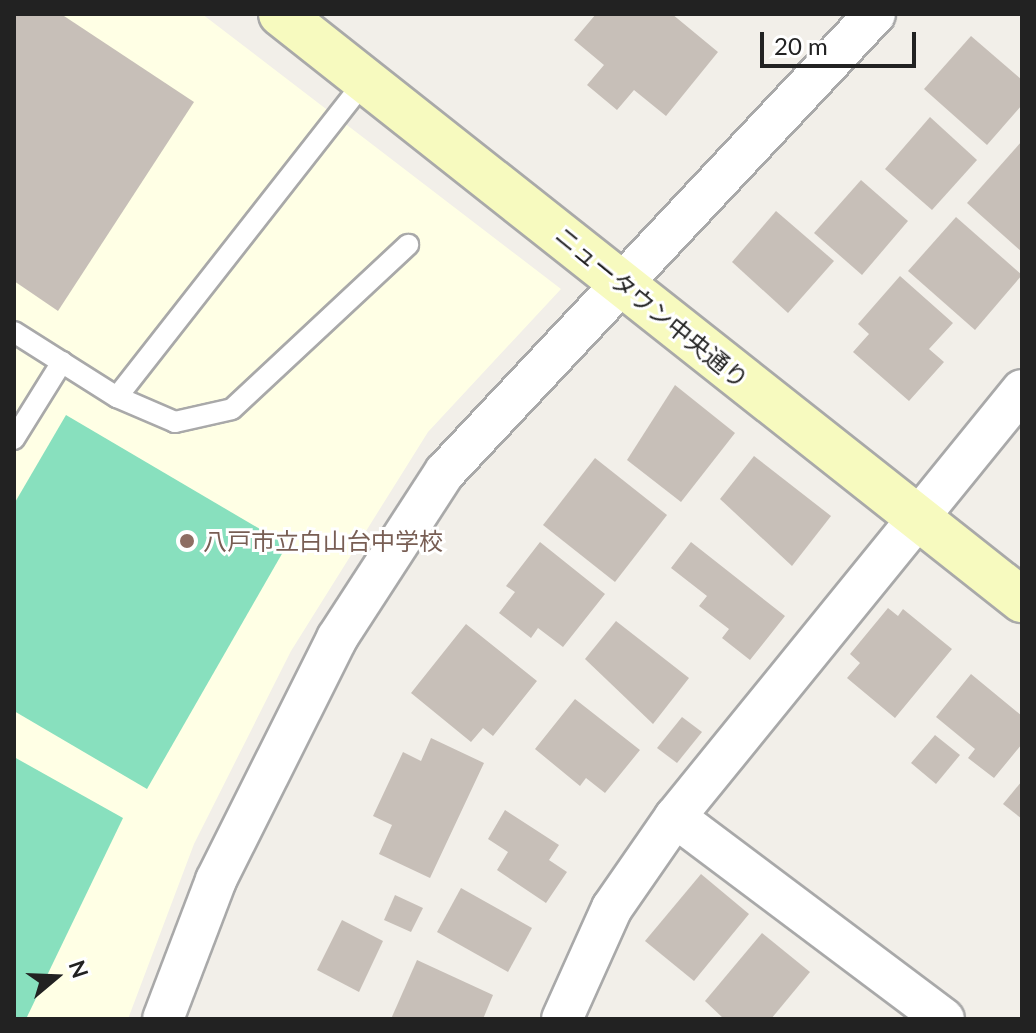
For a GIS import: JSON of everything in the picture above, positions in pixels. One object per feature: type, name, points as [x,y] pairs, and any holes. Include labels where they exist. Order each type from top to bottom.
[{"type":"street","name":"ニュータウン中央通り","points":[[281,14],[1022,600]]},
{"type":"street","points":[[163,1019],[216,880],[337,638],[445,472],[621,281],[875,14]]},
{"type":"street","points":[[562,1019],[612,908],[675,817],[914,517],[1022,390]]},
{"type":"street","points":[[675,817],[944,1019]]},
{"type":"lane","points":[[117,397],[366,80]]},
{"type":"lane","points":[[14,332],[117,397],[175,422],[232,409],[408,245]]},
{"type":"lane","points":[[14,439],[62,362]]},
{"type":"shaded area","name":"八戸市立白山台中学校","points":[[14,14],[202,14],[561,289],[428,432],[291,651],[194,844],[128,1019],[14,1019]]},
{"type":"green space","points":[[66,415],[287,545],[147,789],[14,711],[14,504]]},
{"type":"green space","points":[[14,757],[123,818],[26,1019],[14,1019]]},
{"type":"building","points":[[14,14],[61,14],[194,102],[58,311],[14,281]]},
{"type":"building","points":[[596,14],[672,14],[718,52],[666,116],[634,90],[617,110],[587,85],[604,65],[574,40]]},
{"type":"building","points":[[971,36],[1022,80],[1022,105],[987,145],[924,89]]},
{"type":"building","points":[[930,117],[977,160],[932,210],[885,169]]},
{"type":"building","points":[[1022,141],[1022,252],[967,203]]},
{"type":"building","points":[[861,180],[908,221],[862,275],[814,233]]},
{"type":"building","points":[[776,211],[834,261],[788,313],[732,262]]},
{"type":"building","points":[[956,217],[1022,275],[975,330],[908,271]]},
{"type":"building","points":[[900,276],[953,323],[929,349],[944,362],[909,401],[853,352],[869,334],[858,324]]},
{"type":"building","points":[[675,385],[735,433],[681,502],[627,460]]},
{"type":"building","points":[[754,456],[831,516],[792,566],[720,499]]},
{"type":"building","points":[[595,458],[667,515],[615,582],[543,525]]},
{"type":"building","points":[[540,542],[605,594],[563,647],[538,628],[531,638],[499,613],[515,592],[506,586]]},
{"type":"building","points":[[691,542],[785,616],[750,660],[722,638],[729,629],[699,606],[707,596],[671,568]]},
{"type":"building","points":[[888,608],[898,616],[903,609],[952,649],[895,718],[847,678],[860,663],[850,654]]},
{"type":"building","points":[[616,621],[689,678],[653,724],[585,659]]},
{"type":"building","points":[[466,624],[537,681],[493,736],[483,728],[471,742],[411,693]]},
{"type":"building","points":[[971,674],[1022,716],[1022,744],[994,778],[968,758],[975,749],[936,717]]},
{"type":"building","points":[[575,699],[640,750],[605,793],[586,778],[580,786],[535,749]]},
{"type":"building","points":[[682,717],[702,732],[677,763],[657,748]]},
{"type":"building","points":[[935,735],[960,755],[936,784],[911,763]]},
{"type":"building","points":[[431,738],[484,763],[430,878],[379,854],[392,825],[373,816],[403,752],[421,761]]},
{"type":"building","points":[[1022,781],[1022,819],[1003,804]]},
{"type":"building","points":[[505,810],[559,845],[549,860],[567,872],[546,903],[497,870],[508,852],[488,839]]},
{"type":"building","points":[[701,874],[749,914],[694,981],[645,941]]},
{"type":"building","points":[[461,888],[532,928],[508,972],[437,932]]},
{"type":"building","points":[[395,895],[423,908],[411,932],[384,920]]},
{"type":"building","points":[[342,920],[383,941],[359,992],[317,970]]},
{"type":"building","points":[[762,933],[810,972],[771,1019],[724,1019],[705,1001]]},
{"type":"building","points":[[417,960],[493,995],[483,1019],[391,1019]]},
{"type":"place","name":"八戸市立白山台中学校","points":[[187,541]]}]
